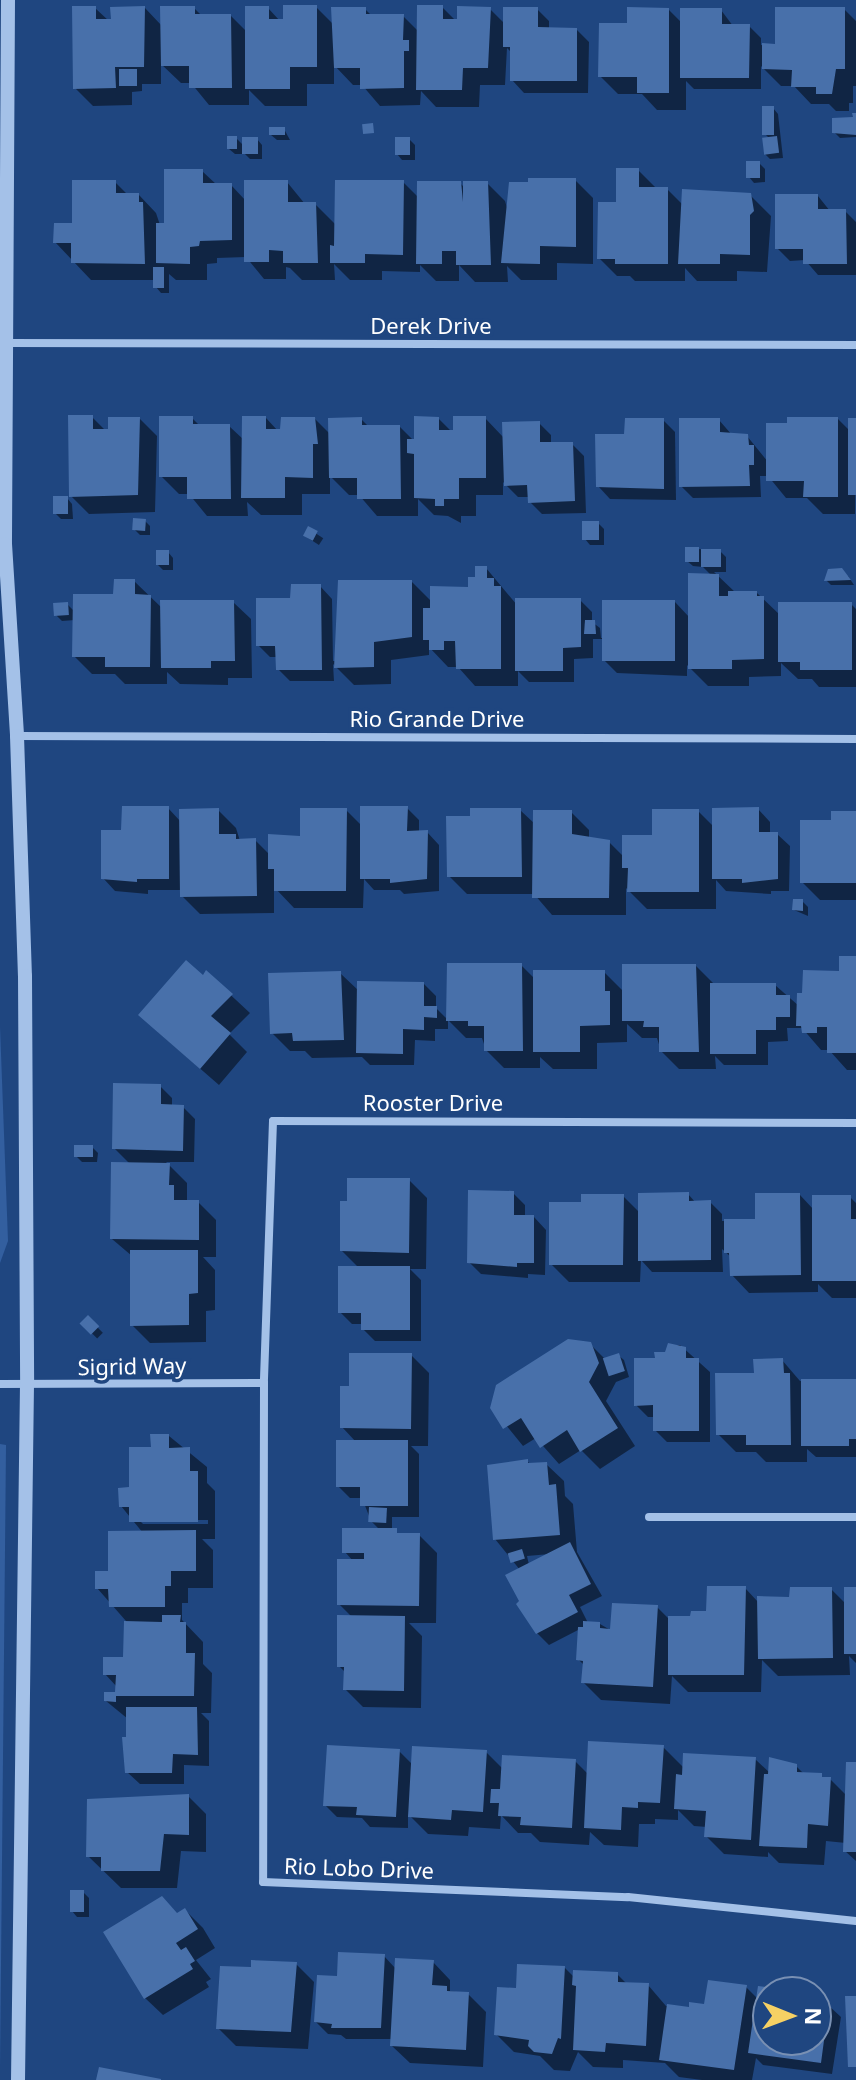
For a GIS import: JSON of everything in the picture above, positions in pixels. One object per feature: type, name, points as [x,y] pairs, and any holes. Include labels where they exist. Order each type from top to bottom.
[{"type":"street","points":[[8,0],[5,544],[17,736],[25,976],[27,1384],[18,2080]]},
{"type":"street","name":"Derek Drive","points":[[6,343],[856,345]]},
{"type":"street","name":"Rio Grande Drive","points":[[17,736],[856,739]]},
{"type":"street","name":"Rooster Drive","points":[[264,1383],[273,1121],[856,1123]]},
{"type":"street","name":"Sigrid Way","points":[[0,1384],[264,1383]]},
{"type":"street","name":"Rio Lobo Drive","points":[[264,1383],[263,1882],[628,1897],[856,1921]]},
{"type":"street","points":[[649,1517],[856,1517]]},
{"type":"shaded area","points":[[0,1027],[8,1241],[0,1263]]},
{"type":"shaded area","points":[[0,1444],[6,1445],[0,2068]]},
{"type":"building","points":[[283,5],[317,5],[317,67],[290,67],[290,89],[245,89],[245,6],[269,6],[269,19],[283,19]]},
{"type":"building","points":[[417,5],[443,5],[443,19],[457,19],[457,6],[491,7],[488,68],[463,68],[462,90],[416,90]]},
{"type":"building","points":[[72,6],[96,6],[96,19],[111,19],[110,7],[145,6],[144,67],[115,67],[116,88],[73,89]]},
{"type":"building","points":[[160,6],[195,6],[195,14],[231,14],[232,88],[189,88],[189,66],[161,66]]},
{"type":"building","points":[[331,7],[366,7],[366,14],[404,14],[403,40],[409,40],[409,51],[404,51],[404,88],[360,89],[360,68],[334,68]]},
{"type":"building","points":[[503,7],[538,7],[538,27],[577,28],[577,81],[510,81],[510,47],[503,47]]},
{"type":"building","points":[[627,7],[669,8],[669,93],[637,93],[637,77],[598,77],[599,23],[627,23]]},
{"type":"building","points":[[775,7],[845,7],[845,69],[836,69],[832,94],[816,94],[816,87],[791,87],[792,70],[762,69],[762,43],[775,44]]},
{"type":"building","points":[[680,8],[722,8],[722,24],[750,24],[749,78],[680,78]]},
{"type":"building","points":[[119,69],[137,69],[137,86],[119,86]]},
{"type":"building","points":[[762,106],[774,106],[774,135],[762,135]]},
{"type":"building","points":[[852,113],[856,113],[856,135],[832,133],[832,118],[853,117]]},
{"type":"building","points":[[373,123],[374,133],[363,134],[362,124]]},
{"type":"building","points":[[269,127],[285,127],[285,135],[269,135]]},
{"type":"building","points":[[227,136],[237,136],[237,149],[227,149]]},
{"type":"building","points":[[777,136],[779,153],[764,155],[762,138]]},
{"type":"building","points":[[242,137],[258,137],[258,154],[242,154]]},
{"type":"building","points":[[395,137],[410,137],[410,155],[395,155]]},
{"type":"building","points":[[746,161],[760,161],[760,178],[746,178]]},
{"type":"building","points":[[616,168],[639,168],[639,187],[668,187],[668,264],[615,264],[615,259],[597,259],[598,202],[616,202]]},
{"type":"building","points":[[164,169],[203,169],[203,183],[232,183],[232,240],[200,241],[199,246],[190,247],[190,264],[156,263],[156,223],[164,223]]},
{"type":"building","points":[[528,178],[576,178],[576,247],[540,246],[540,264],[501,263],[509,182],[528,182]]},
{"type":"building","points":[[72,180],[116,180],[116,193],[139,193],[139,202],[143,202],[145,264],[71,263],[71,243],[53,243],[54,223],[72,223]]},
{"type":"building","points":[[244,180],[288,180],[288,202],[316,202],[318,263],[283,263],[283,251],[269,250],[269,262],[244,262]]},
{"type":"building","points":[[335,180],[404,180],[403,255],[365,254],[365,263],[330,263],[330,245],[334,246]]},
{"type":"building","points":[[417,181],[461,181],[463,202],[463,181],[488,181],[491,265],[456,265],[456,251],[442,251],[442,264],[416,264]]},
{"type":"building","points":[[682,189],[751,193],[754,211],[750,215],[750,255],[720,254],[720,264],[678,264]]},
{"type":"building","points":[[775,194],[818,194],[818,209],[846,209],[847,264],[803,264],[803,249],[775,249]]},
{"type":"building","points":[[153,267],[164,267],[164,288],[153,288]]},
{"type":"building","points":[[68,415],[93,415],[93,429],[108,429],[108,417],[140,417],[138,495],[69,497]]},
{"type":"building","points":[[159,416],[193,416],[193,424],[230,424],[231,499],[187,499],[187,477],[159,477]]},
{"type":"building","points":[[242,416],[266,416],[266,429],[280,429],[281,417],[315,417],[318,444],[313,444],[313,478],[285,477],[285,498],[241,498]]},
{"type":"building","points":[[414,416],[439,417],[439,430],[453,430],[453,416],[486,416],[486,478],[459,478],[459,499],[444,499],[444,506],[435,506],[435,499],[414,498],[414,454],[407,453],[407,439],[414,439]]},
{"type":"building","points":[[362,417],[362,425],[400,425],[401,499],[357,499],[357,478],[329,478],[328,418]]},
{"type":"building","points":[[787,417],[838,417],[838,497],[803,497],[804,481],[766,481],[766,423],[787,423]]},
{"type":"building","points":[[625,418],[664,418],[664,489],[596,487],[595,434],[624,434]]},
{"type":"building","points":[[679,418],[720,418],[720,432],[748,434],[749,445],[754,445],[754,465],[749,465],[750,486],[679,487]]},
{"type":"building","points":[[848,418],[856,418],[856,495],[848,495]]},
{"type":"building","points":[[540,421],[540,442],[573,442],[575,501],[528,503],[527,485],[504,486],[502,422]]},
{"type":"building","points":[[53,496],[68,496],[68,514],[53,514]]},
{"type":"building","points":[[133,518],[146,519],[145,531],[132,530]]},
{"type":"building","points":[[582,521],[599,521],[599,540],[582,540]]},
{"type":"building","points":[[308,526],[318,531],[313,541],[303,536]]},
{"type":"building","points":[[685,547],[699,547],[699,562],[685,562]]},
{"type":"building","points":[[701,549],[721,549],[721,567],[701,567]]},
{"type":"building","points":[[156,550],[169,550],[169,565],[156,565]]},
{"type":"building","points":[[475,566],[487,566],[487,578],[494,578],[494,586],[501,586],[501,669],[456,669],[455,641],[444,641],[444,650],[429,650],[429,640],[423,640],[423,608],[430,608],[430,586],[468,587],[468,577],[475,577]]},
{"type":"building","points":[[842,568],[851,580],[824,581],[828,569]]},
{"type":"building","points":[[688,573],[719,574],[719,596],[728,596],[728,591],[757,591],[757,596],[764,596],[764,659],[732,660],[732,669],[688,669]]},
{"type":"building","points":[[114,579],[135,579],[135,594],[151,595],[150,667],[105,667],[105,657],[72,657],[73,594],[113,594]]},
{"type":"building","points":[[338,580],[412,580],[412,637],[374,642],[374,667],[334,668]]},
{"type":"building","points":[[291,584],[321,584],[322,670],[276,670],[275,646],[256,646],[256,598],[290,598]]},
{"type":"building","points":[[515,598],[581,598],[581,647],[563,648],[563,671],[515,671]]},
{"type":"building","points":[[160,600],[234,600],[235,661],[211,661],[211,668],[161,668]]},
{"type":"building","points":[[602,600],[675,600],[675,661],[602,661]]},
{"type":"building","points":[[68,602],[69,615],[54,616],[53,603]]},
{"type":"building","points":[[778,602],[852,602],[852,670],[800,670],[800,662],[778,662]]},
{"type":"building","points":[[585,620],[595,620],[596,634],[584,634]]},
{"type":"building","points":[[122,806],[169,806],[169,879],[137,879],[137,882],[101,879],[101,830],[121,830]]},
{"type":"building","points":[[360,806],[408,806],[407,831],[428,830],[427,879],[390,883],[390,879],[360,879]]},
{"type":"building","points":[[759,807],[759,832],[778,832],[778,879],[742,883],[742,879],[712,879],[712,808]]},
{"type":"building","points":[[219,808],[219,834],[236,834],[236,839],[256,838],[257,896],[180,897],[179,809]]},
{"type":"building","points":[[300,808],[347,808],[346,891],[274,891],[274,869],[268,869],[268,834],[300,836]]},
{"type":"building","points":[[470,808],[521,808],[522,877],[447,877],[446,816],[470,816]]},
{"type":"building","points":[[652,809],[699,809],[699,892],[627,892],[628,868],[622,868],[622,835],[652,835]]},
{"type":"building","points":[[533,810],[572,810],[572,834],[610,840],[609,898],[532,898]]},
{"type":"building","points":[[831,811],[856,811],[856,883],[800,883],[800,820],[831,820]]},
{"type":"building","points":[[793,899],[803,899],[803,911],[792,910]]},
{"type":"building","points":[[839,956],[856,956],[856,1053],[827,1053],[827,1027],[817,1027],[817,1033],[802,1033],[801,1026],[796,1026],[797,993],[802,993],[803,970],[839,971]]},
{"type":"building","points":[[186,960],[203,975],[206,970],[233,994],[211,1016],[231,1033],[200,1069],[138,1015]]},
{"type":"building","points":[[447,963],[522,963],[523,1051],[484,1051],[484,1026],[468,1026],[468,1021],[446,1021]]},
{"type":"building","points":[[622,964],[696,964],[699,1052],[659,1052],[659,1027],[643,1027],[644,1021],[622,1021]]},
{"type":"building","points":[[533,970],[605,970],[605,991],[610,991],[610,1025],[580,1026],[580,1052],[533,1052]]},
{"type":"building","points":[[341,971],[344,1040],[293,1041],[292,1033],[270,1034],[268,973]]},
{"type":"building","points":[[357,981],[424,982],[424,1006],[437,1006],[437,1018],[424,1017],[424,1030],[403,1029],[403,1054],[356,1053]]},
{"type":"building","points":[[710,983],[776,983],[776,995],[790,995],[790,1017],[776,1017],[776,1030],[756,1030],[756,1054],[710,1054]]},
{"type":"building","points":[[113,1083],[161,1084],[161,1104],[184,1105],[183,1151],[112,1149]]},
{"type":"building","points":[[74,1145],[93,1145],[93,1157],[74,1157]]},
{"type":"building","points":[[111,1162],[170,1163],[169,1185],[174,1185],[174,1200],[199,1200],[199,1240],[110,1239]]},
{"type":"building","points":[[347,1178],[410,1178],[409,1253],[340,1251],[340,1201],[347,1201]]},
{"type":"building","points":[[468,1190],[514,1191],[514,1215],[534,1215],[534,1263],[517,1263],[517,1267],[467,1263]]},
{"type":"building","points":[[689,1192],[689,1201],[711,1200],[711,1260],[638,1261],[638,1193]]},
{"type":"building","points":[[755,1193],[800,1193],[801,1275],[730,1276],[729,1253],[724,1253],[724,1219],[755,1219]]},
{"type":"building","points":[[581,1194],[624,1194],[623,1265],[549,1265],[549,1202],[581,1202]]},
{"type":"building","points":[[812,1195],[851,1195],[851,1219],[856,1219],[856,1281],[812,1281]]},
{"type":"building","points":[[130,1250],[198,1250],[198,1293],[189,1294],[189,1325],[130,1326]]},
{"type":"building","points":[[338,1266],[410,1266],[410,1330],[361,1330],[361,1313],[338,1313]]},
{"type":"building","points":[[88,1315],[99,1326],[91,1335],[80,1323]]},
{"type":"building","points":[[568,1339],[591,1342],[599,1363],[589,1382],[618,1428],[580,1452],[567,1430],[540,1448],[521,1418],[503,1429],[490,1408],[496,1385]]},
{"type":"building","points":[[668,1343],[686,1347],[686,1358],[699,1358],[699,1431],[653,1431],[653,1405],[634,1406],[634,1358],[655,1358],[654,1352],[665,1352]]},
{"type":"building","points":[[349,1353],[412,1353],[411,1429],[340,1428],[340,1386],[349,1386]]},
{"type":"building","points":[[619,1353],[625,1371],[609,1376],[603,1358]]},
{"type":"building","points":[[783,1358],[784,1373],[790,1373],[791,1445],[746,1445],[746,1435],[716,1435],[715,1373],[754,1373],[753,1359]]},
{"type":"building","points":[[801,1379],[856,1379],[856,1439],[849,1439],[849,1446],[801,1446]]},
{"type":"building","points":[[150,1434],[169,1434],[169,1448],[190,1447],[190,1471],[198,1471],[198,1522],[129,1522],[129,1507],[119,1507],[118,1488],[129,1487],[129,1447],[151,1447]]},
{"type":"building","points":[[336,1440],[408,1440],[408,1506],[360,1506],[360,1487],[336,1487]]},
{"type":"building","points":[[528,1459],[528,1463],[547,1462],[549,1485],[556,1484],[560,1535],[493,1540],[487,1465]]},
{"type":"building","points":[[369,1507],[387,1508],[386,1523],[368,1522]]},
{"type":"building","points":[[342,1528],[397,1528],[397,1533],[420,1533],[419,1606],[337,1605],[337,1559],[364,1559],[364,1553],[342,1553]]},
{"type":"building","points":[[196,1530],[196,1571],[171,1571],[171,1586],[165,1586],[165,1607],[109,1607],[108,1589],[95,1589],[95,1571],[108,1571],[108,1531]]},
{"type":"building","points":[[570,1542],[591,1584],[569,1595],[578,1612],[536,1634],[516,1604],[519,1601],[505,1575]]},
{"type":"building","points":[[522,1549],[525,1559],[511,1563],[508,1553]]},
{"type":"building","points":[[707,1586],[746,1586],[744,1675],[668,1675],[668,1616],[690,1616],[691,1611],[706,1611]]},
{"type":"building","points":[[790,1587],[832,1587],[833,1658],[758,1659],[757,1596],[789,1597]]},
{"type":"building","points":[[844,1587],[856,1587],[856,1654],[844,1654]]},
{"type":"building","points":[[612,1603],[658,1605],[653,1687],[581,1683],[583,1661],[576,1660],[578,1627],[583,1627],[583,1621],[600,1622],[600,1628],[610,1629]]},
{"type":"building","points":[[162,1615],[181,1615],[180,1622],[186,1622],[186,1653],[195,1653],[194,1696],[116,1696],[116,1702],[104,1701],[104,1692],[115,1692],[116,1675],[103,1675],[103,1657],[123,1657],[124,1621],[162,1622]]},
{"type":"building","points":[[337,1615],[405,1616],[404,1691],[343,1690],[344,1667],[337,1667]]},
{"type":"building","points":[[126,1707],[197,1707],[198,1755],[173,1754],[172,1773],[125,1773],[122,1737],[126,1737]]},
{"type":"building","points":[[588,1741],[664,1745],[660,1803],[638,1802],[638,1808],[622,1807],[621,1830],[584,1828]]},
{"type":"building","points":[[327,1745],[400,1749],[396,1817],[356,1815],[357,1807],[323,1806]]},
{"type":"building","points":[[412,1746],[487,1750],[483,1812],[452,1810],[451,1820],[408,1817]]},
{"type":"building","points":[[683,1753],[756,1757],[751,1840],[704,1837],[706,1811],[674,1809],[676,1774],[682,1775]]},
{"type":"building","points":[[502,1755],[576,1759],[572,1828],[520,1825],[521,1817],[498,1816],[499,1803],[490,1803],[491,1789],[500,1789]]},
{"type":"building","points":[[769,1757],[797,1764],[797,1772],[822,1773],[822,1777],[831,1777],[828,1826],[808,1824],[807,1848],[759,1846],[764,1774],[768,1774]]},
{"type":"building","points":[[846,1762],[856,1762],[856,1852],[843,1852]]},
{"type":"building","points":[[189,1794],[189,1835],[164,1834],[160,1871],[101,1871],[101,1857],[86,1857],[87,1799]]},
{"type":"building","points":[[70,1890],[84,1890],[84,1912],[70,1912]]},
{"type":"building","points":[[162,1896],[177,1913],[185,1908],[198,1929],[176,1943],[181,1950],[186,1947],[195,1961],[190,1964],[193,1969],[144,1999],[103,1932]]},
{"type":"building","points":[[338,1952],[385,1954],[381,2028],[331,2028],[332,2024],[314,2022],[317,1975],[337,1976]]},
{"type":"building","points":[[395,1958],[434,1960],[432,1985],[447,1986],[447,1991],[469,1992],[466,2050],[390,2046]]},
{"type":"building","points":[[251,1960],[297,1962],[291,2032],[216,2029],[220,1966],[251,1967]]},
{"type":"building","points":[[517,1964],[565,1966],[561,2039],[558,2038],[552,2054],[534,2052],[528,2046],[529,2040],[494,2035],[497,1987],[516,1988]]},
{"type":"building","points":[[573,1970],[618,1972],[618,1982],[649,1983],[646,2046],[606,2043],[605,2052],[573,2050],[576,1986],[572,1985]]},
{"type":"building","points":[[708,1980],[747,1985],[734,2070],[659,2060],[667,2004],[689,2007],[689,2002],[704,2004]]},
{"type":"building","points":[[845,1996],[856,1996],[856,2067],[848,2067]]},
{"type":"building","points":[[752,2026],[752,2054],[748,2053]]},
{"type":"building","points":[[770,2056],[822,2056],[821,2063]]},
{"type":"building","points":[[99,2067],[161,2079],[161,2080],[96,2080]]}]
